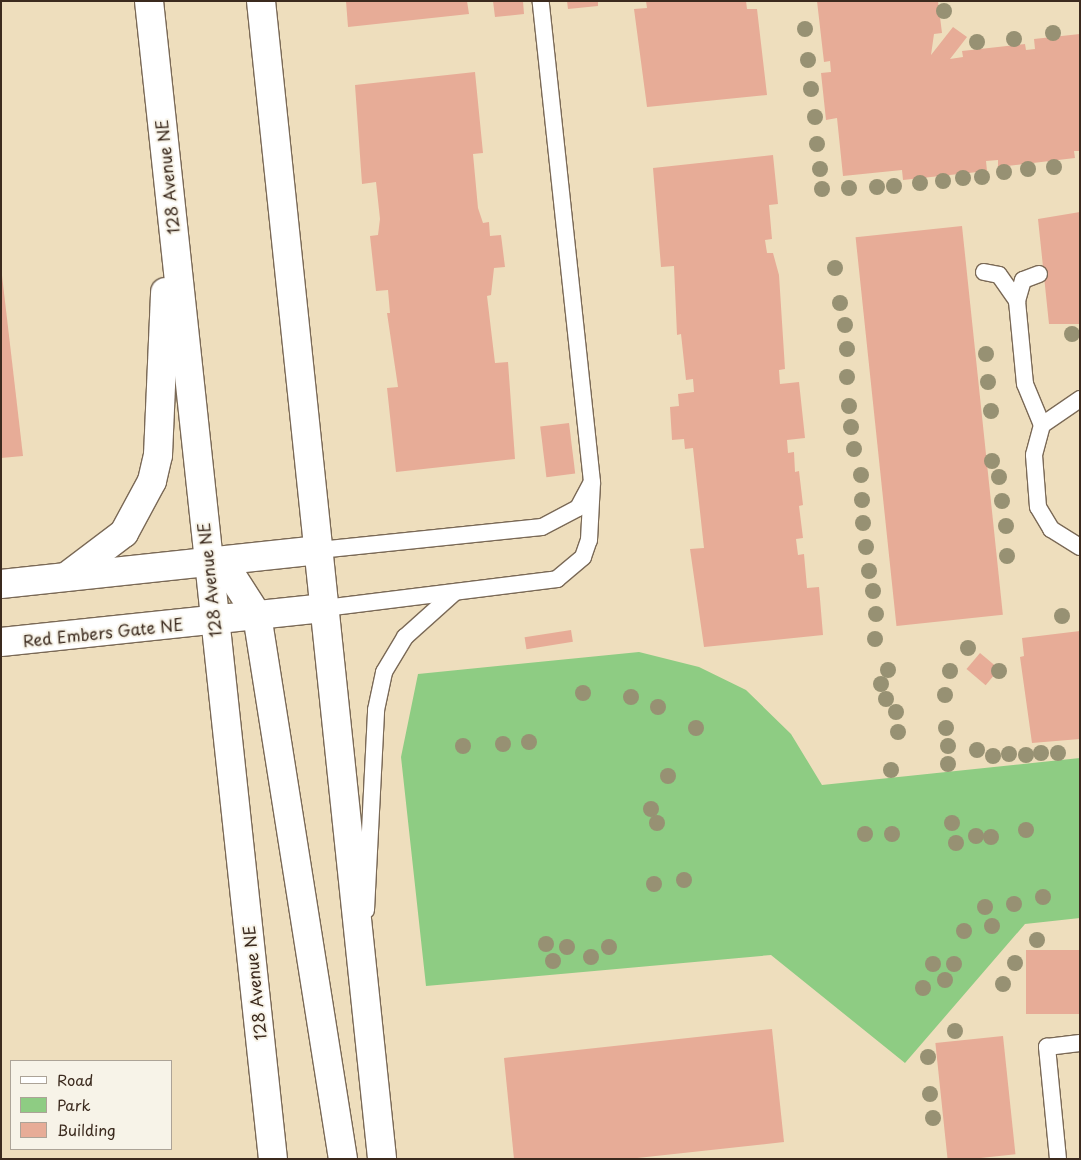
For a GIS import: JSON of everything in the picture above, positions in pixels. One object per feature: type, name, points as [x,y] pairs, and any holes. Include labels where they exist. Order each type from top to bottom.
[{"type":"main road","name":"128 Avenue NE","points":[[149,1],[207,561],[273,1159]]},
{"type":"main road","points":[[262,1],[382,1159]]},
{"type":"main road","points":[[66,577],[124,533],[152,481],[158,455],[169,196]]},
{"type":"main road","points":[[1,584],[319,550]]},
{"type":"main road","points":[[207,561],[232,576],[256,615],[343,1159]]},
{"type":"main road","name":"Red Embers Gate NE","points":[[1,642],[325,608]]},
{"type":"lane","points":[[325,608],[538,584],[569,572],[583,557],[589,540],[592,482],[541,1]]},
{"type":"lane","points":[[984,272],[998,274],[1017,300]]},
{"type":"lane","points":[[1039,274],[1023,280],[1017,300],[1026,384],[1042,425],[1034,455],[1038,507],[1051,529],[1080,547]]},
{"type":"lane","points":[[1042,425],[1080,399]]},
{"type":"lane","points":[[319,550],[542,527],[578,508],[592,482]]},
{"type":"lane","points":[[363,979],[376,710],[384,672],[405,637],[454,593]]},
{"type":"lane","points":[[1058,1159],[1047,1047],[1080,1043]]},
{"type":"green space","points":[[639,652],[699,667],[746,690],[791,734],[822,785],[1080,758],[1080,918],[1025,924],[905,1063],[771,955],[426,986],[401,757],[418,674]]},
{"type":"building","points":[[346,1],[467,1],[469,14],[348,27]]},
{"type":"building","points":[[493,1],[523,1],[524,14],[495,17]]},
{"type":"building","points":[[567,1],[598,1],[598,6],[568,9]]},
{"type":"building","points":[[646,1],[746,1],[747,9],[757,9],[767,95],[647,107],[634,9],[647,8]]},
{"type":"building","points":[[817,1],[938,1],[942,33],[934,34],[931,55],[953,27],[967,37],[950,59],[963,57],[962,51],[1025,44],[1026,50],[1035,49],[1034,39],[1080,34],[1080,151],[1074,151],[1075,158],[998,167],[998,160],[986,161],[987,171],[903,180],[902,170],[843,176],[837,118],[826,120],[821,73],[831,72],[830,61],[824,62]]},
{"type":"building","points":[[475,72],[483,153],[473,154],[478,208],[483,223],[489,222],[490,236],[501,235],[505,267],[494,268],[491,295],[487,296],[495,363],[508,362],[515,459],[396,472],[387,388],[398,387],[387,313],[390,313],[388,290],[376,291],[370,236],[378,235],[380,219],[376,182],[362,184],[355,85]]},
{"type":"building","points":[[773,155],[778,204],[769,205],[772,239],[765,240],[767,253],[773,253],[779,275],[785,369],[779,370],[780,384],[799,382],[805,438],[787,440],[788,453],[794,452],[795,472],[799,471],[803,505],[799,506],[803,538],[796,539],[798,555],[804,554],[807,588],[819,587],[823,635],[704,647],[690,549],[704,548],[693,448],[685,449],[684,439],[672,440],[670,407],[679,406],[678,394],[694,392],[693,379],[686,380],[681,334],[677,335],[674,266],[661,267],[653,168]]},
{"type":"building","points":[[1080,212],[1080,324],[1049,324],[1038,219]]},
{"type":"building","points":[[962,226],[1003,615],[896,626],[856,237]]},
{"type":"building","points":[[1,267],[23,456],[1,458]]},
{"type":"building","points":[[569,423],[575,474],[546,477],[540,427]]},
{"type":"building","points":[[571,630],[573,642],[526,649],[525,637]]},
{"type":"building","points":[[1080,631],[1080,739],[1032,743],[1020,657],[1024,656],[1022,638]]},
{"type":"building","points":[[980,653],[999,669],[986,685],[967,669]]},
{"type":"building","points":[[1026,950],[1080,950],[1080,1014],[1026,1014]]},
{"type":"building","points":[[772,1029],[784,1142],[628,1159],[514,1159],[504,1058]]},
{"type":"building","points":[[1003,1036],[1015,1154],[971,1159],[948,1159],[935,1043]]}]
